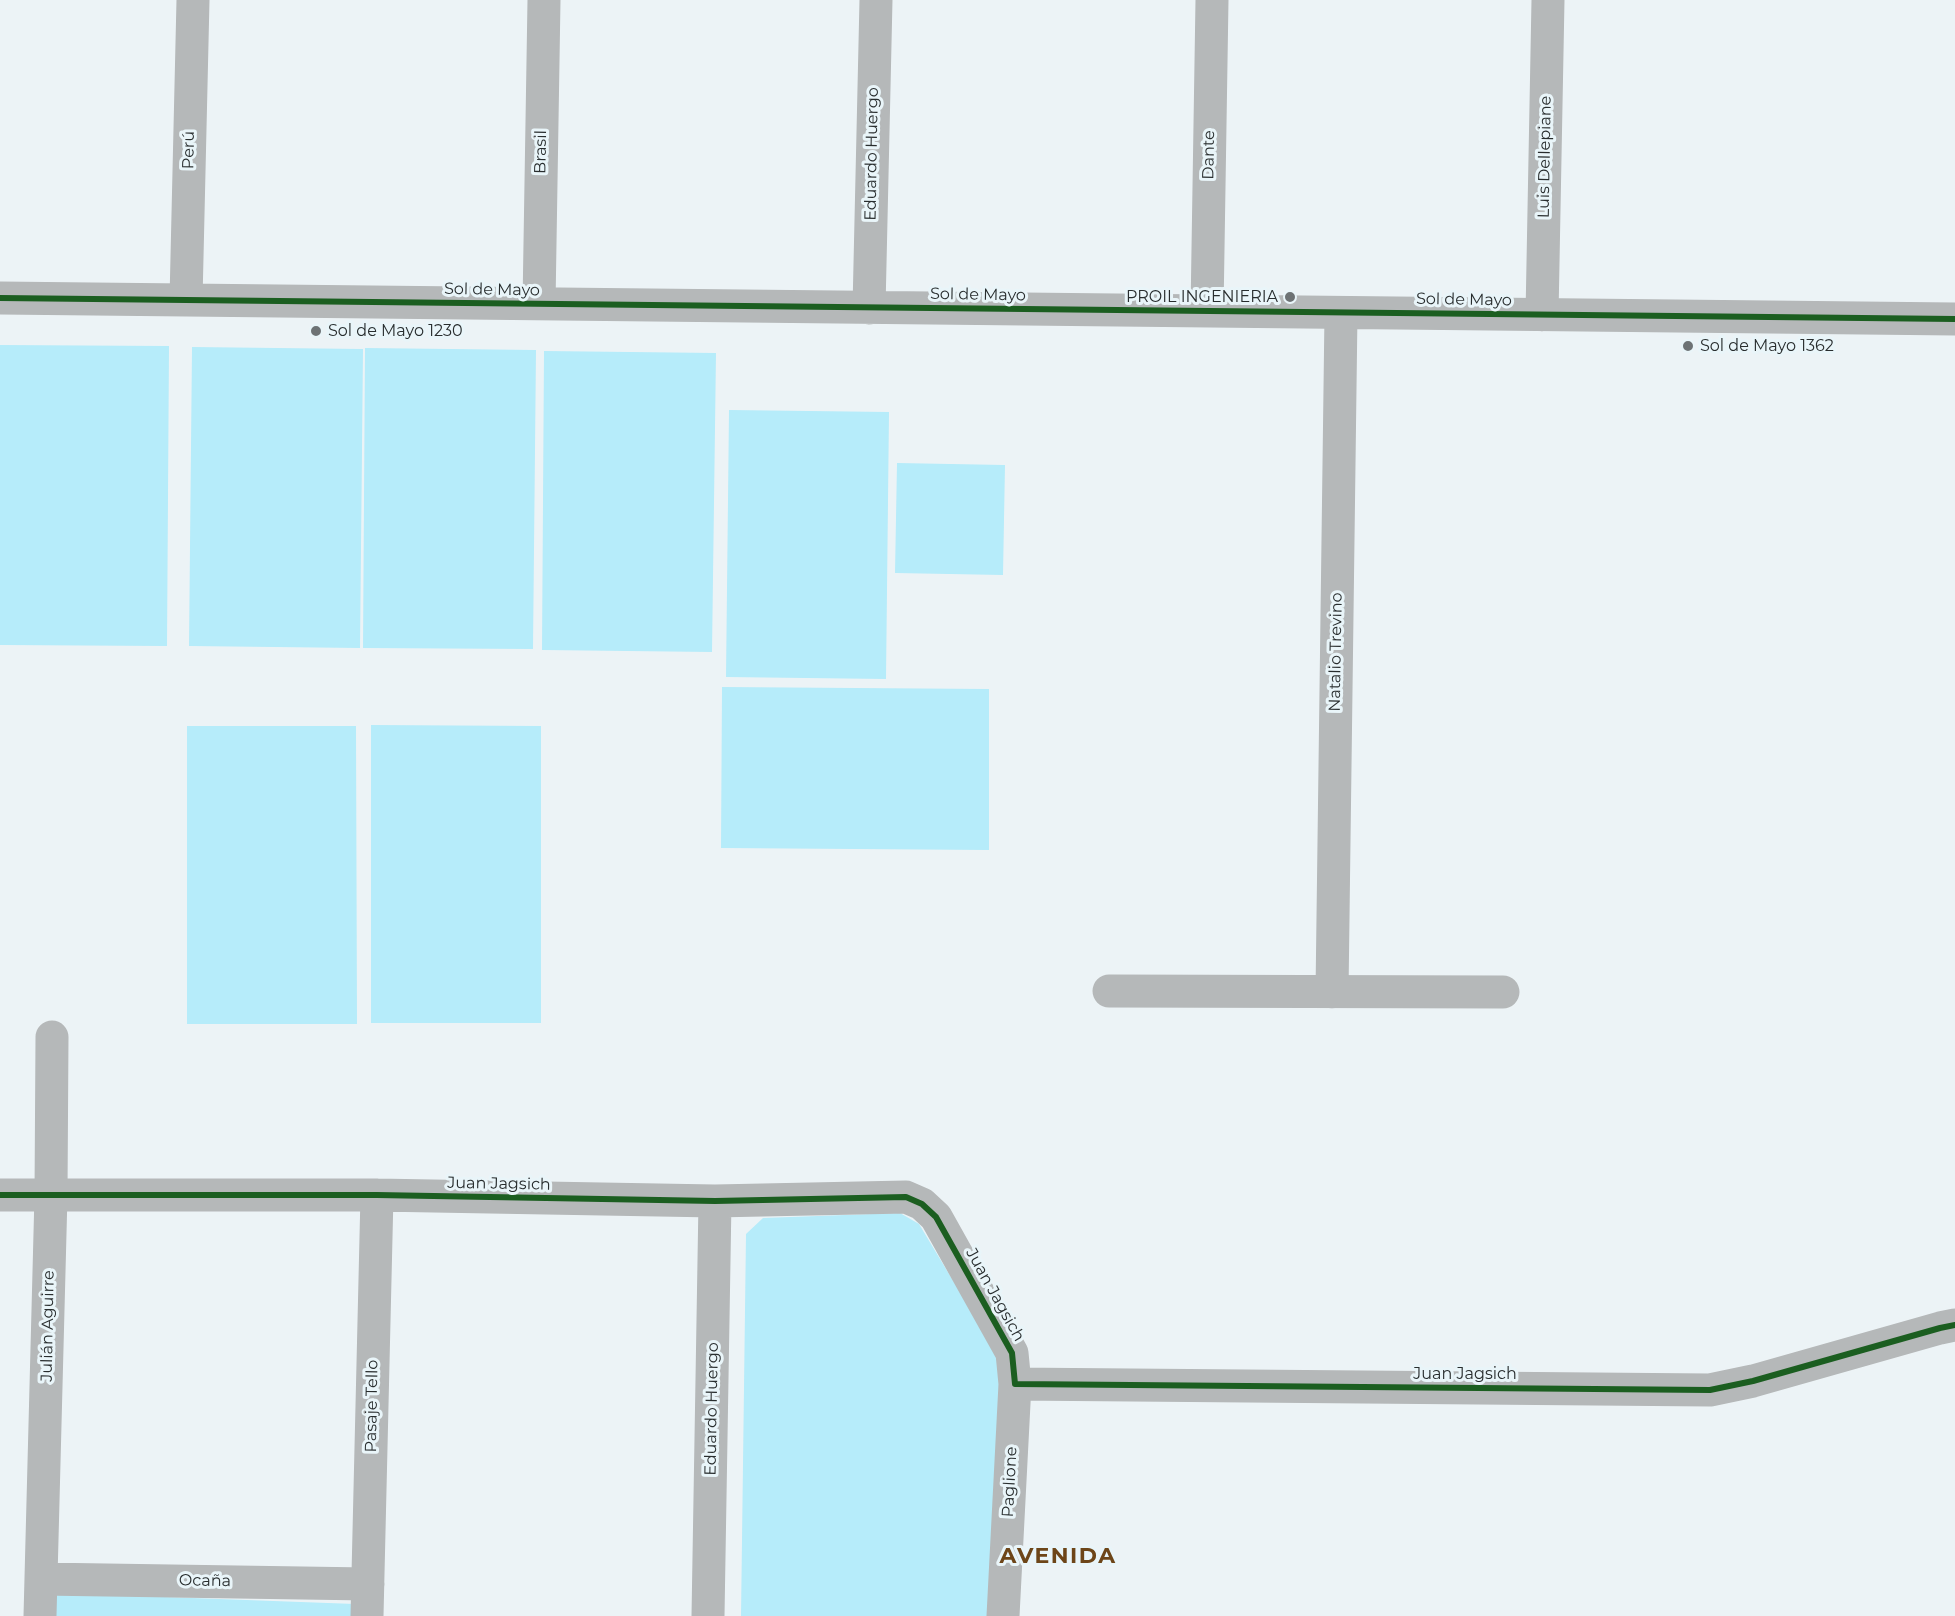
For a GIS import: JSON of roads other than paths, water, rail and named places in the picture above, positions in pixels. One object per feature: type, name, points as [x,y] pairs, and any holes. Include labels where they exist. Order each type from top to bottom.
[{"type":"street","name":"Perú","points":[[186,300],[193,0]]},
{"type":"street","name":"Brasil","points":[[539,304],[544,0]]},
{"type":"street","name":"Eduardo Huergo","points":[[869,308],[876,0]]},
{"type":"street","name":"Dante","points":[[1207,311],[1212,0]]},
{"type":"street","name":"Luis Dellepiane","points":[[1542,315],[1548,0]]},
{"type":"street","name":"Sol de Mayo","points":[[0,298],[1955,319]]},
{"type":"street","name":"Natalio Trevino","points":[[1332,992],[1341,313]]},
{"type":"street","points":[[1109,991],[1503,992]]},
{"type":"street","name":"Julián Aguirre","points":[[40,1616],[51,1195],[52,1037]]},
{"type":"street","name":"Juan Jagsich","points":[[0,1196],[377,1195],[715,1201],[906,1197],[922,1204],[936,1217],[1012,1353],[1014,1384],[1710,1390],[1753,1381],[1955,1325]]},
{"type":"street","name":"Pasaje Tello","points":[[367,1616],[377,1195]]},
{"type":"street","name":"Eduardo Huergo","points":[[708,1616],[715,1201]]},
{"type":"street","name":"Paglione","points":[[1003,1616],[1014,1384]]},
{"type":"street","name":"Ocaña","points":[[41,1579],[368,1584]]},
{"type":"place","name":"PROIL INGENIERIA","points":[[1290,297]]},
{"type":"place","name":"Sol de Mayo 1230","points":[[316,331]]},
{"type":"place","name":"Sol de Mayo 1362","points":[[1688,346]]},
{"type":"district","name":"AVENIDA","points":[[1058,1557]]}]
